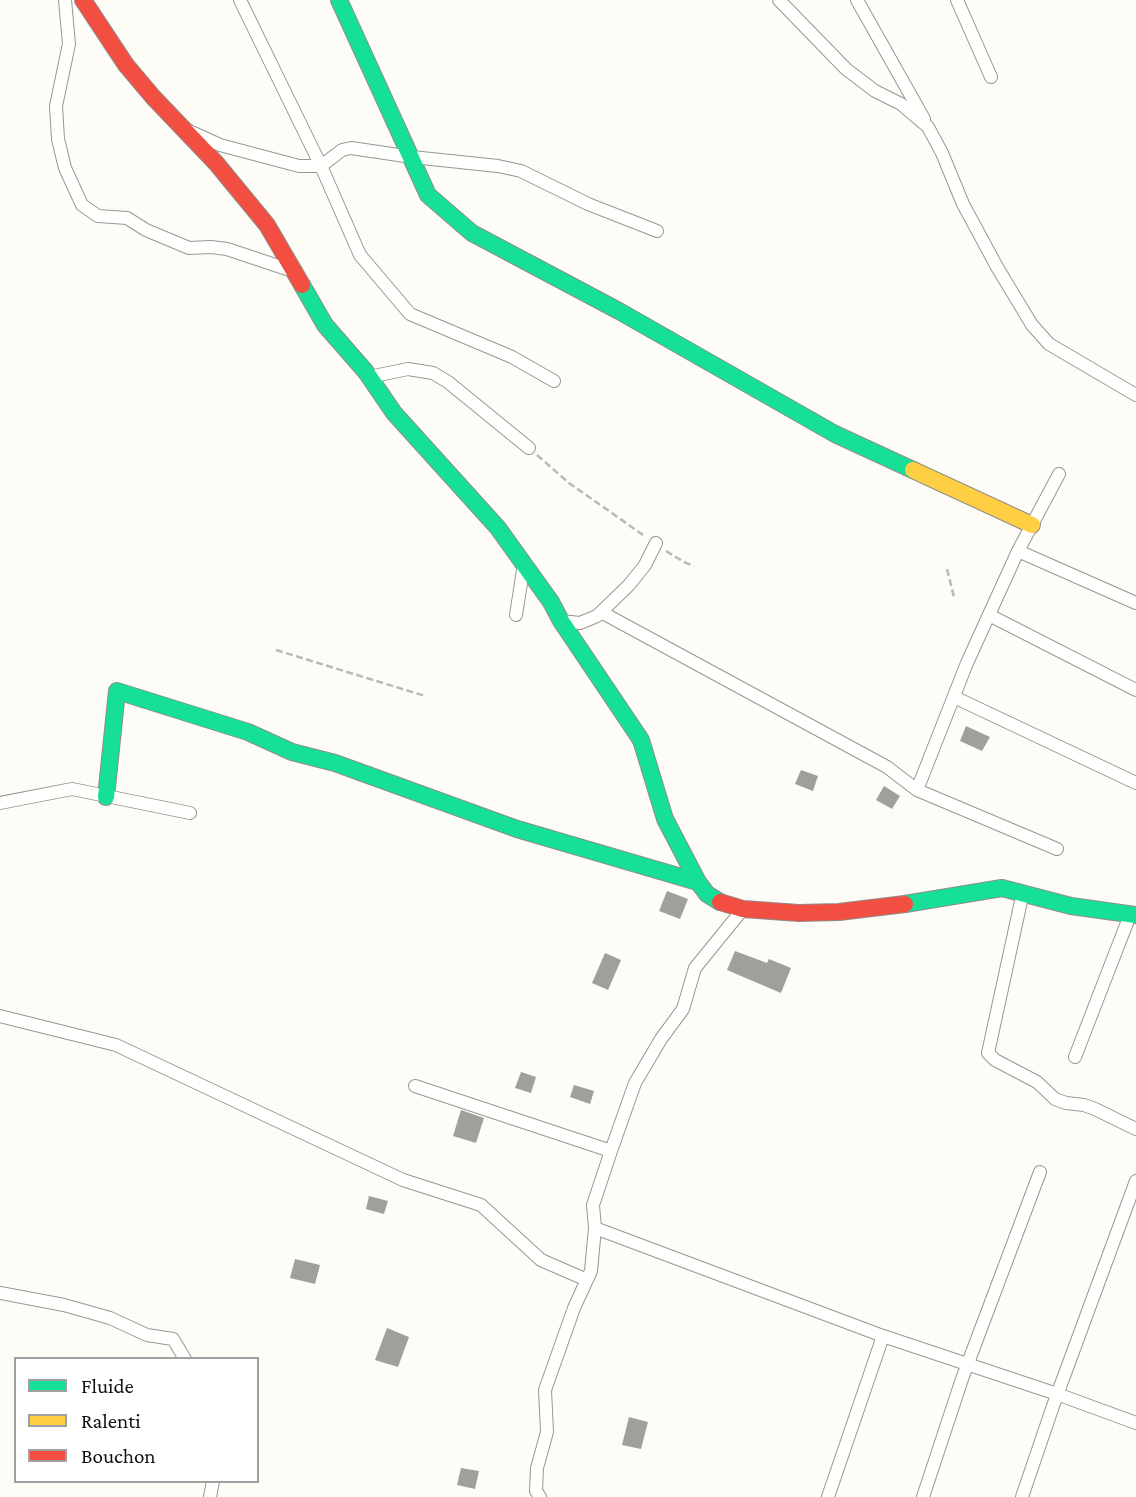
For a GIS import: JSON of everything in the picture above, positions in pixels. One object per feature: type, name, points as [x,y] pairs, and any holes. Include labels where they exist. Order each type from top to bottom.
[{"type":"street","points":[[65,0],[69,44],[56,106],[58,139],[65,169],[82,205],[97,216],[127,218],[146,230],[189,248],[228,249],[293,271]]},
{"type":"street","points":[[83,0],[126,65],[216,163],[267,225],[325,324],[369,377],[394,413],[498,528],[551,602],[641,740],[665,819],[707,894],[717,901],[743,909],[799,913],[839,912],[1002,888],[1070,906],[1133,915],[1075,1057]]},
{"type":"street","points":[[240,0],[321,166],[360,255],[410,314],[512,357],[554,381]]},
{"type":"street","points":[[339,0],[428,195],[472,233],[619,311],[835,434],[1032,525]]},
{"type":"street","points":[[779,0],[846,69],[876,91],[901,104],[928,127]]},
{"type":"street","points":[[857,0],[942,152],[963,204],[1032,325],[1049,344],[1136,395]]},
{"type":"street","points":[[957,0],[991,77]]},
{"type":"street","points":[[182,128],[240,151],[299,166],[321,166],[342,150],[351,148],[476,163],[521,172],[588,204],[657,231]]},
{"type":"street","points":[[369,377],[408,369],[433,373],[448,382],[529,448]]},
{"type":"street","points":[[917,790],[989,615],[1018,551],[1059,474]]},
{"type":"street","points":[[561,621],[580,623],[601,612],[645,565],[656,543]]},
{"type":"street","points":[[1018,551],[1136,603]]},
{"type":"street","points":[[516,615],[524,564]]},
{"type":"street","points":[[601,612],[887,767],[917,790],[1057,849]]},
{"type":"street","points":[[989,615],[1136,690]]},
{"type":"street","points":[[107,797],[117,691],[248,732],[292,752],[335,763],[517,829],[698,882]]},
{"type":"street","points":[[954,697],[1136,783]]},
{"type":"street","points":[[0,803],[72,789],[190,813]]},
{"type":"street","points":[[1023,892],[988,1053],[995,1060],[1037,1082],[1055,1099],[1095,1109],[1136,1129]]},
{"type":"street","points":[[535,1495],[537,1468],[547,1432],[545,1390],[574,1308],[587,1280],[592,1262],[593,1205],[635,1083],[661,1039],[683,1009],[695,968],[743,909]]},
{"type":"street","points":[[0,1016],[116,1045],[403,1180],[481,1205],[541,1260],[587,1280]]},
{"type":"street","points":[[415,1086],[611,1151]]},
{"type":"street","points":[[923,1497],[967,1364],[1040,1172]]},
{"type":"street","points":[[1022,1497],[1136,1181]]},
{"type":"street","points":[[594,1228],[883,1336],[1136,1423]]},
{"type":"street","points":[[0,1293],[64,1305],[110,1318],[147,1335],[173,1339],[184,1357]]},
{"type":"street","points":[[828,1497],[883,1336]]},
{"type":"path","points":[[529,448],[569,482],[684,562],[694,566]]},
{"type":"path","points":[[947,569],[954,597]]},
{"type":"path","points":[[276,650],[425,696]]},
{"type":"building","points":[[966,726],[990,737],[982,751],[960,741]]},
{"type":"building","points":[[801,770],[818,776],[813,791],[795,784]]},
{"type":"building","points":[[884,786],[900,796],[892,809],[876,800]]},
{"type":"building","points":[[667,891],[688,899],[680,919],[659,911]]},
{"type":"building","points":[[735,951],[767,963],[769,959],[791,968],[781,993],[727,970]]},
{"type":"building","points":[[605,953],[621,960],[608,990],[592,983]]},
{"type":"building","points":[[521,1072],[536,1077],[531,1093],[515,1088]]},
{"type":"building","points":[[574,1085],[594,1091],[590,1104],[570,1097]]},
{"type":"building","points":[[461,1110],[484,1118],[476,1143],[453,1136]]},
{"type":"building","points":[[369,1196],[388,1201],[384,1214],[366,1209]]},
{"type":"building","points":[[295,1259],[320,1265],[315,1284],[290,1278]]},
{"type":"building","points":[[387,1328],[409,1337],[398,1367],[375,1360]]},
{"type":"building","points":[[629,1417],[648,1422],[641,1449],[622,1445]]},
{"type":"building","points":[[461,1468],[479,1471],[475,1489],[457,1485]]},
{"type":"traffic: fast","points":[[339,0],[428,195],[472,233],[619,311],[835,434],[913,470]]},
{"type":"traffic: fast","points":[[302,285],[325,325],[366,372],[394,413],[498,528],[551,602],[641,740],[665,819],[698,882],[707,894],[720,902]]},
{"type":"traffic: fast","points":[[106,797],[117,691],[248,732],[292,752],[335,763],[517,829],[698,882]]},
{"type":"traffic: fast","points":[[905,904],[1002,888],[1071,906],[1136,915]]},
{"type":"traffic: slow","points":[[913,470],[1032,525]]},
{"type":"traffic: jam","points":[[83,0],[126,65],[216,163],[267,225],[302,285]]},
{"type":"traffic: jam","points":[[720,902],[743,909],[799,913],[839,912],[905,904]]}]
